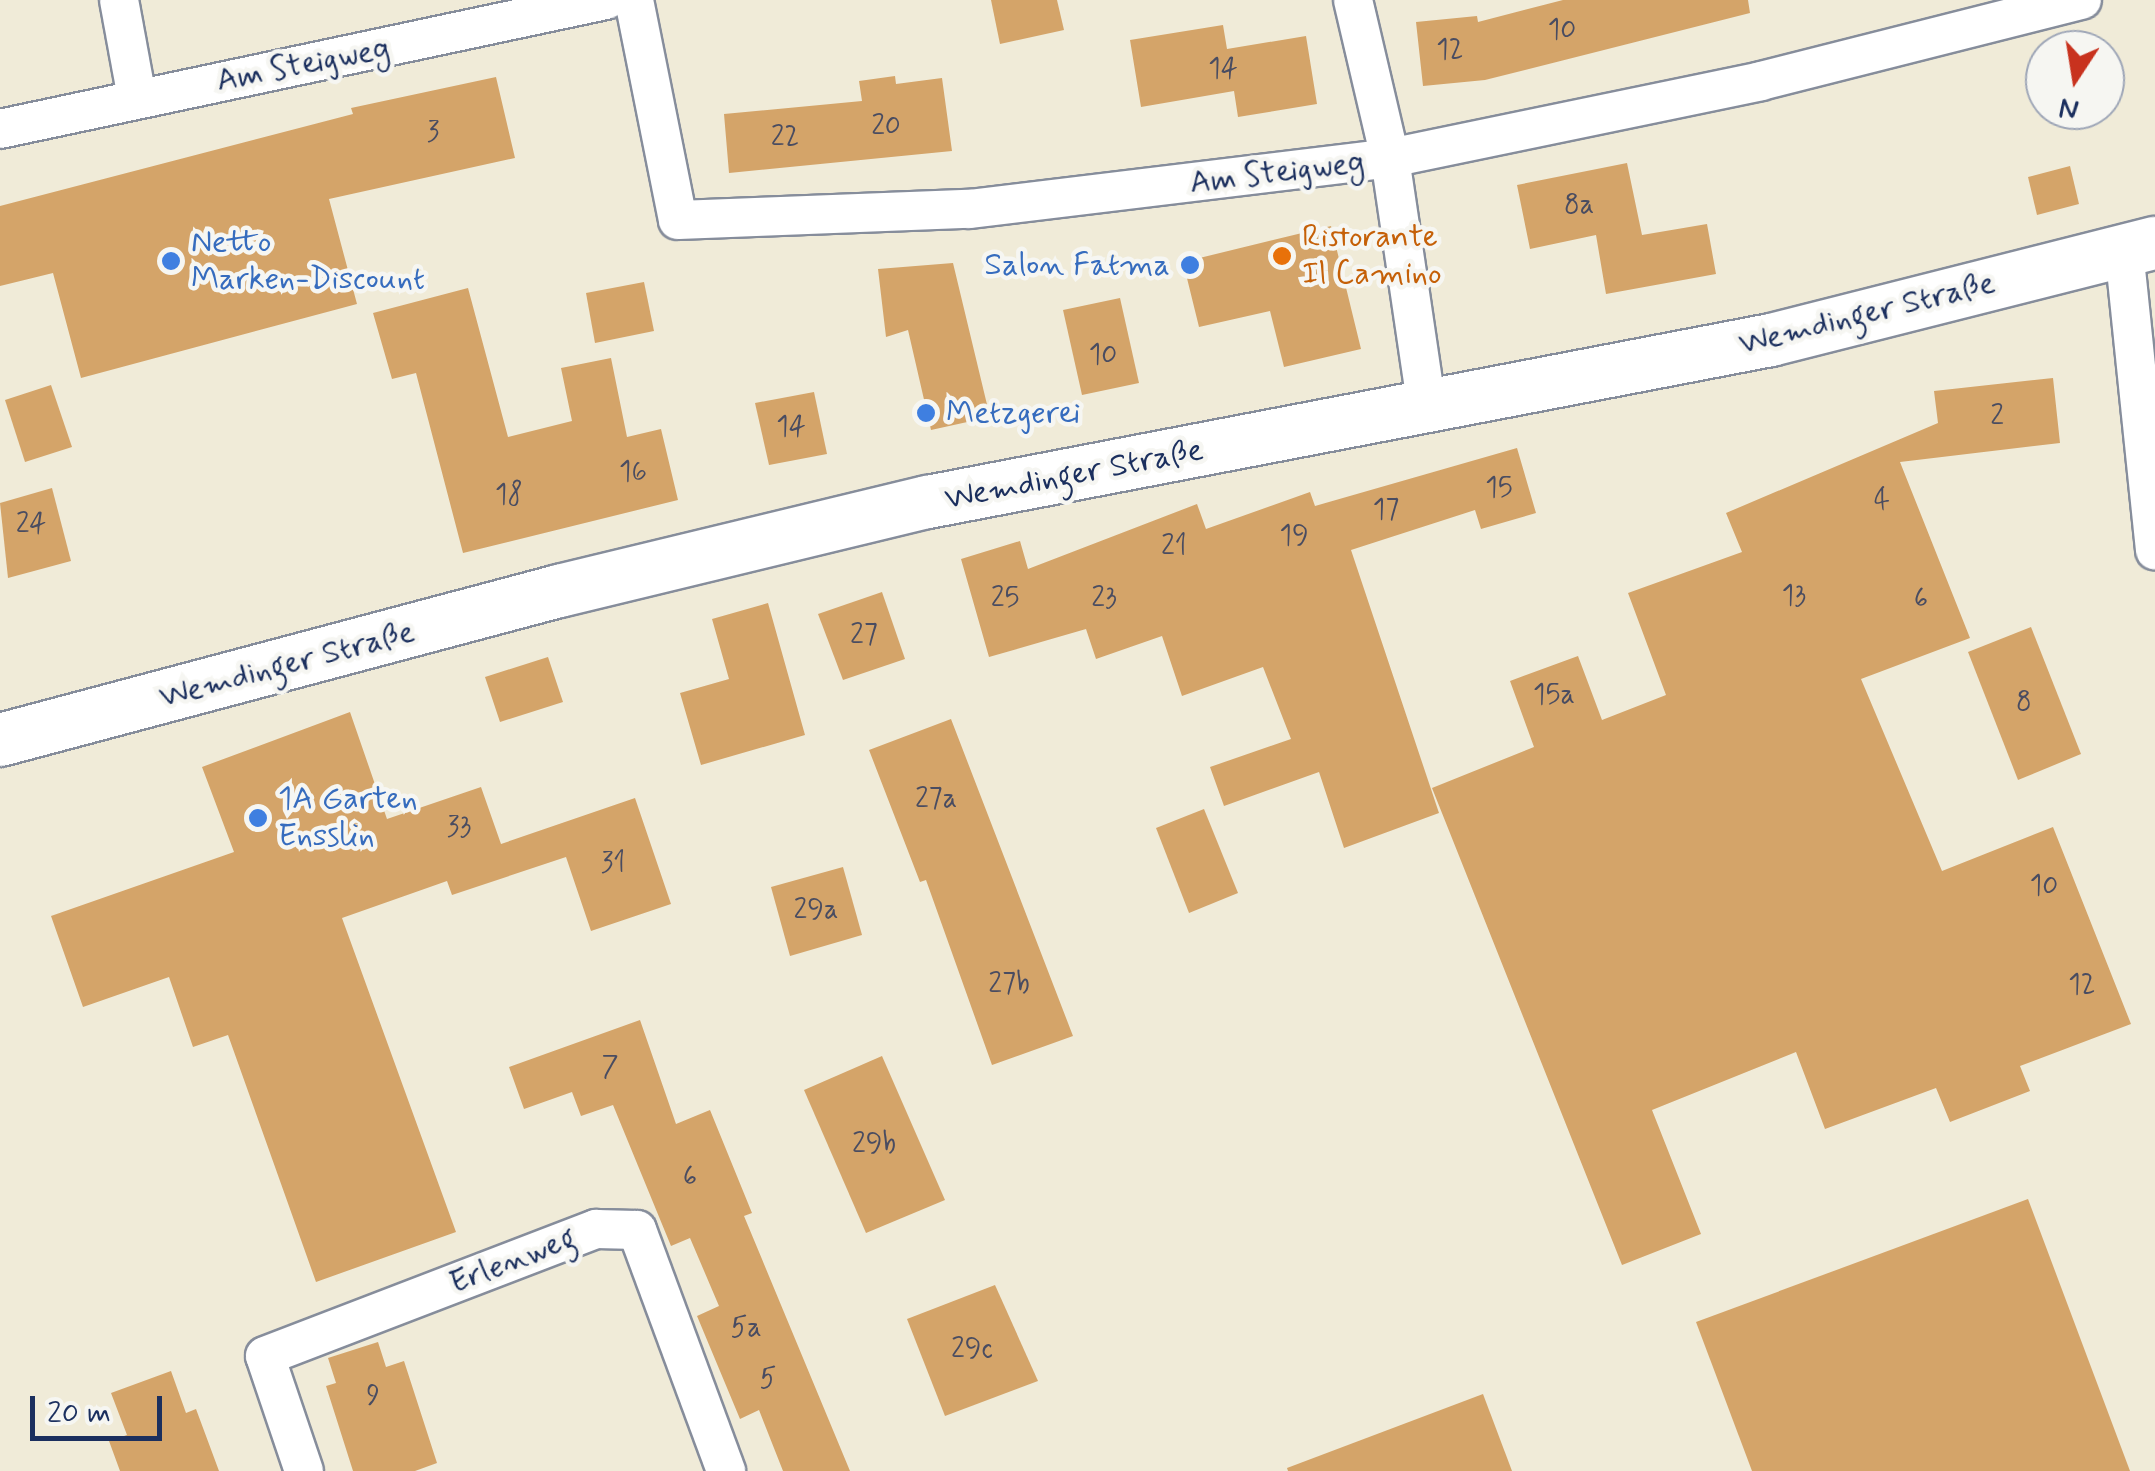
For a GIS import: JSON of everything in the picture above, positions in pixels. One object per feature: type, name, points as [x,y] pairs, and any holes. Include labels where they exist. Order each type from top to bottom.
[{"type":"main road","name":"Wemdinger Straße","points":[[0,740],[560,591],[914,506],[1426,402],[1770,340],[2139,247]]},
{"type":"street","points":[[119,0],[137,98]]},
{"type":"street","name":"Am Steigweg","points":[[0,129],[606,0]]},
{"type":"street","name":"Am Steigweg","points":[[634,0],[678,220],[968,209],[1390,158],[1761,81],[2082,0]]},
{"type":"street","points":[[1353,0],[1390,158],[1426,402]]},
{"type":"street","points":[[2139,247],[2155,550]]},
{"type":"street","name":"Erlenweg","points":[[304,1471],[265,1356],[596,1229],[638,1230],[726,1471]]},
{"type":"building","points":[[991,0],[1057,0],[1064,30],[1000,44]]},
{"type":"building","points":[[1563,0],[1748,0],[1750,13],[1485,80],[1423,86],[1416,22],[1477,16],[1478,22]]},
{"type":"building","points":[[1223,25],[1227,49],[1306,36],[1317,104],[1238,117],[1234,91],[1141,107],[1130,40]]},
{"type":"building","points":[[895,76],[896,84],[942,78],[952,151],[729,173],[724,114],[862,101],[859,81]]},
{"type":"building","points":[[496,77],[515,158],[329,199],[357,304],[81,378],[53,273],[0,286],[0,206],[353,114],[351,108]]},
{"type":"building","points":[[1627,163],[1642,235],[1707,224],[1716,274],[1606,294],[1596,235],[1530,249],[1517,185]]},
{"type":"building","points":[[2070,166],[2079,204],[2037,215],[2028,177]]},
{"type":"building","points":[[1331,226],[1361,349],[1284,367],[1270,311],[1199,327],[1183,262]]},
{"type":"building","points":[[953,263],[990,417],[931,430],[908,330],[886,337],[878,269]]},
{"type":"building","points":[[644,282],[654,331],[595,343],[586,293]]},
{"type":"building","points":[[468,288],[508,437],[572,421],[561,368],[611,358],[627,437],[661,429],[678,500],[463,553],[416,373],[392,379],[373,313]]},
{"type":"building","points":[[1120,298],[1139,383],[1082,395],[1063,310]]},
{"type":"building","points":[[2053,378],[2060,443],[1900,462],[1970,638],[1861,679],[1942,871],[2053,827],[2131,1024],[2020,1066],[2030,1091],[1950,1122],[1936,1088],[1825,1129],[1796,1052],[1652,1110],[1701,1234],[1622,1265],[1432,788],[1534,747],[1510,681],[1578,656],[1602,720],[1666,695],[1628,593],[1742,552],[1726,513],[1938,423],[1934,391]]},
{"type":"building","points":[[51,385],[72,447],[25,462],[5,400]]},
{"type":"building","points":[[814,392],[827,454],[769,465],[755,403]]},
{"type":"building","points":[[1517,448],[1536,513],[1481,529],[1475,510],[1351,550],[1439,813],[1344,848],[1319,772],[1224,806],[1210,767],[1291,739],[1263,667],[1182,696],[1162,636],[1096,659],[1086,629],[989,657],[961,559],[1020,541],[1028,569],[1197,504],[1206,529],[1310,492],[1315,506]]},
{"type":"building","points":[[52,488],[71,561],[8,578],[0,503]]},
{"type":"building","points":[[882,592],[905,659],[843,680],[818,614]]},
{"type":"building","points":[[768,603],[805,735],[701,765],[680,693],[729,679],[712,619]]},
{"type":"building","points":[[2031,627],[2081,754],[2018,780],[1968,652]]},
{"type":"building","points":[[548,657],[563,702],[500,722],[485,677]]},
{"type":"building","points":[[350,712],[387,819],[481,787],[501,844],[635,798],[671,904],[591,931],[566,857],[452,895],[447,881],[342,918],[456,1232],[316,1282],[228,1035],[193,1047],[169,977],[83,1007],[51,916],[234,852],[202,767]]},
{"type":"building","points":[[951,719],[1073,1036],[992,1065],[926,880],[920,882],[869,750]]},
{"type":"building","points":[[1204,809],[1238,893],[1189,913],[1156,828]]},
{"type":"building","points":[[843,867],[862,935],[790,956],[771,887]]},
{"type":"building","points":[[640,1020],[676,1124],[710,1110],[752,1213],[744,1216],[850,1471],[783,1471],[759,1410],[740,1419],[697,1316],[719,1306],[690,1238],[671,1246],[613,1105],[581,1116],[572,1092],[524,1109],[509,1067]]},
{"type":"building","points":[[882,1056],[945,1200],[866,1233],[804,1090]]},
{"type":"building","points":[[2028,1199],[2130,1471],[1752,1471],[1696,1322]]},
{"type":"building","points":[[995,1285],[1038,1381],[945,1416],[907,1319]]},
{"type":"building","points":[[378,1342],[386,1367],[404,1361],[437,1463],[415,1471],[353,1471],[326,1386],[336,1383],[328,1358]]},
{"type":"building","points":[[171,1371],[186,1413],[196,1409],[219,1471],[120,1471],[109,1441],[127,1435],[111,1393]]},
{"type":"building","points":[[1483,1394],[1512,1471],[1288,1471],[1287,1468]]},
{"type":"place","name":"Ristorante Il Camino","points":[[1282,256]]},
{"type":"place","name":"Netto Marken-Discount","points":[[171,261]]},
{"type":"place","name":"Salon Fatma","points":[[1190,265]]},
{"type":"place","name":"Metzgerei","points":[[926,413]]},
{"type":"place","name":"1A Garten Ensslin","points":[[258,818]]}]
